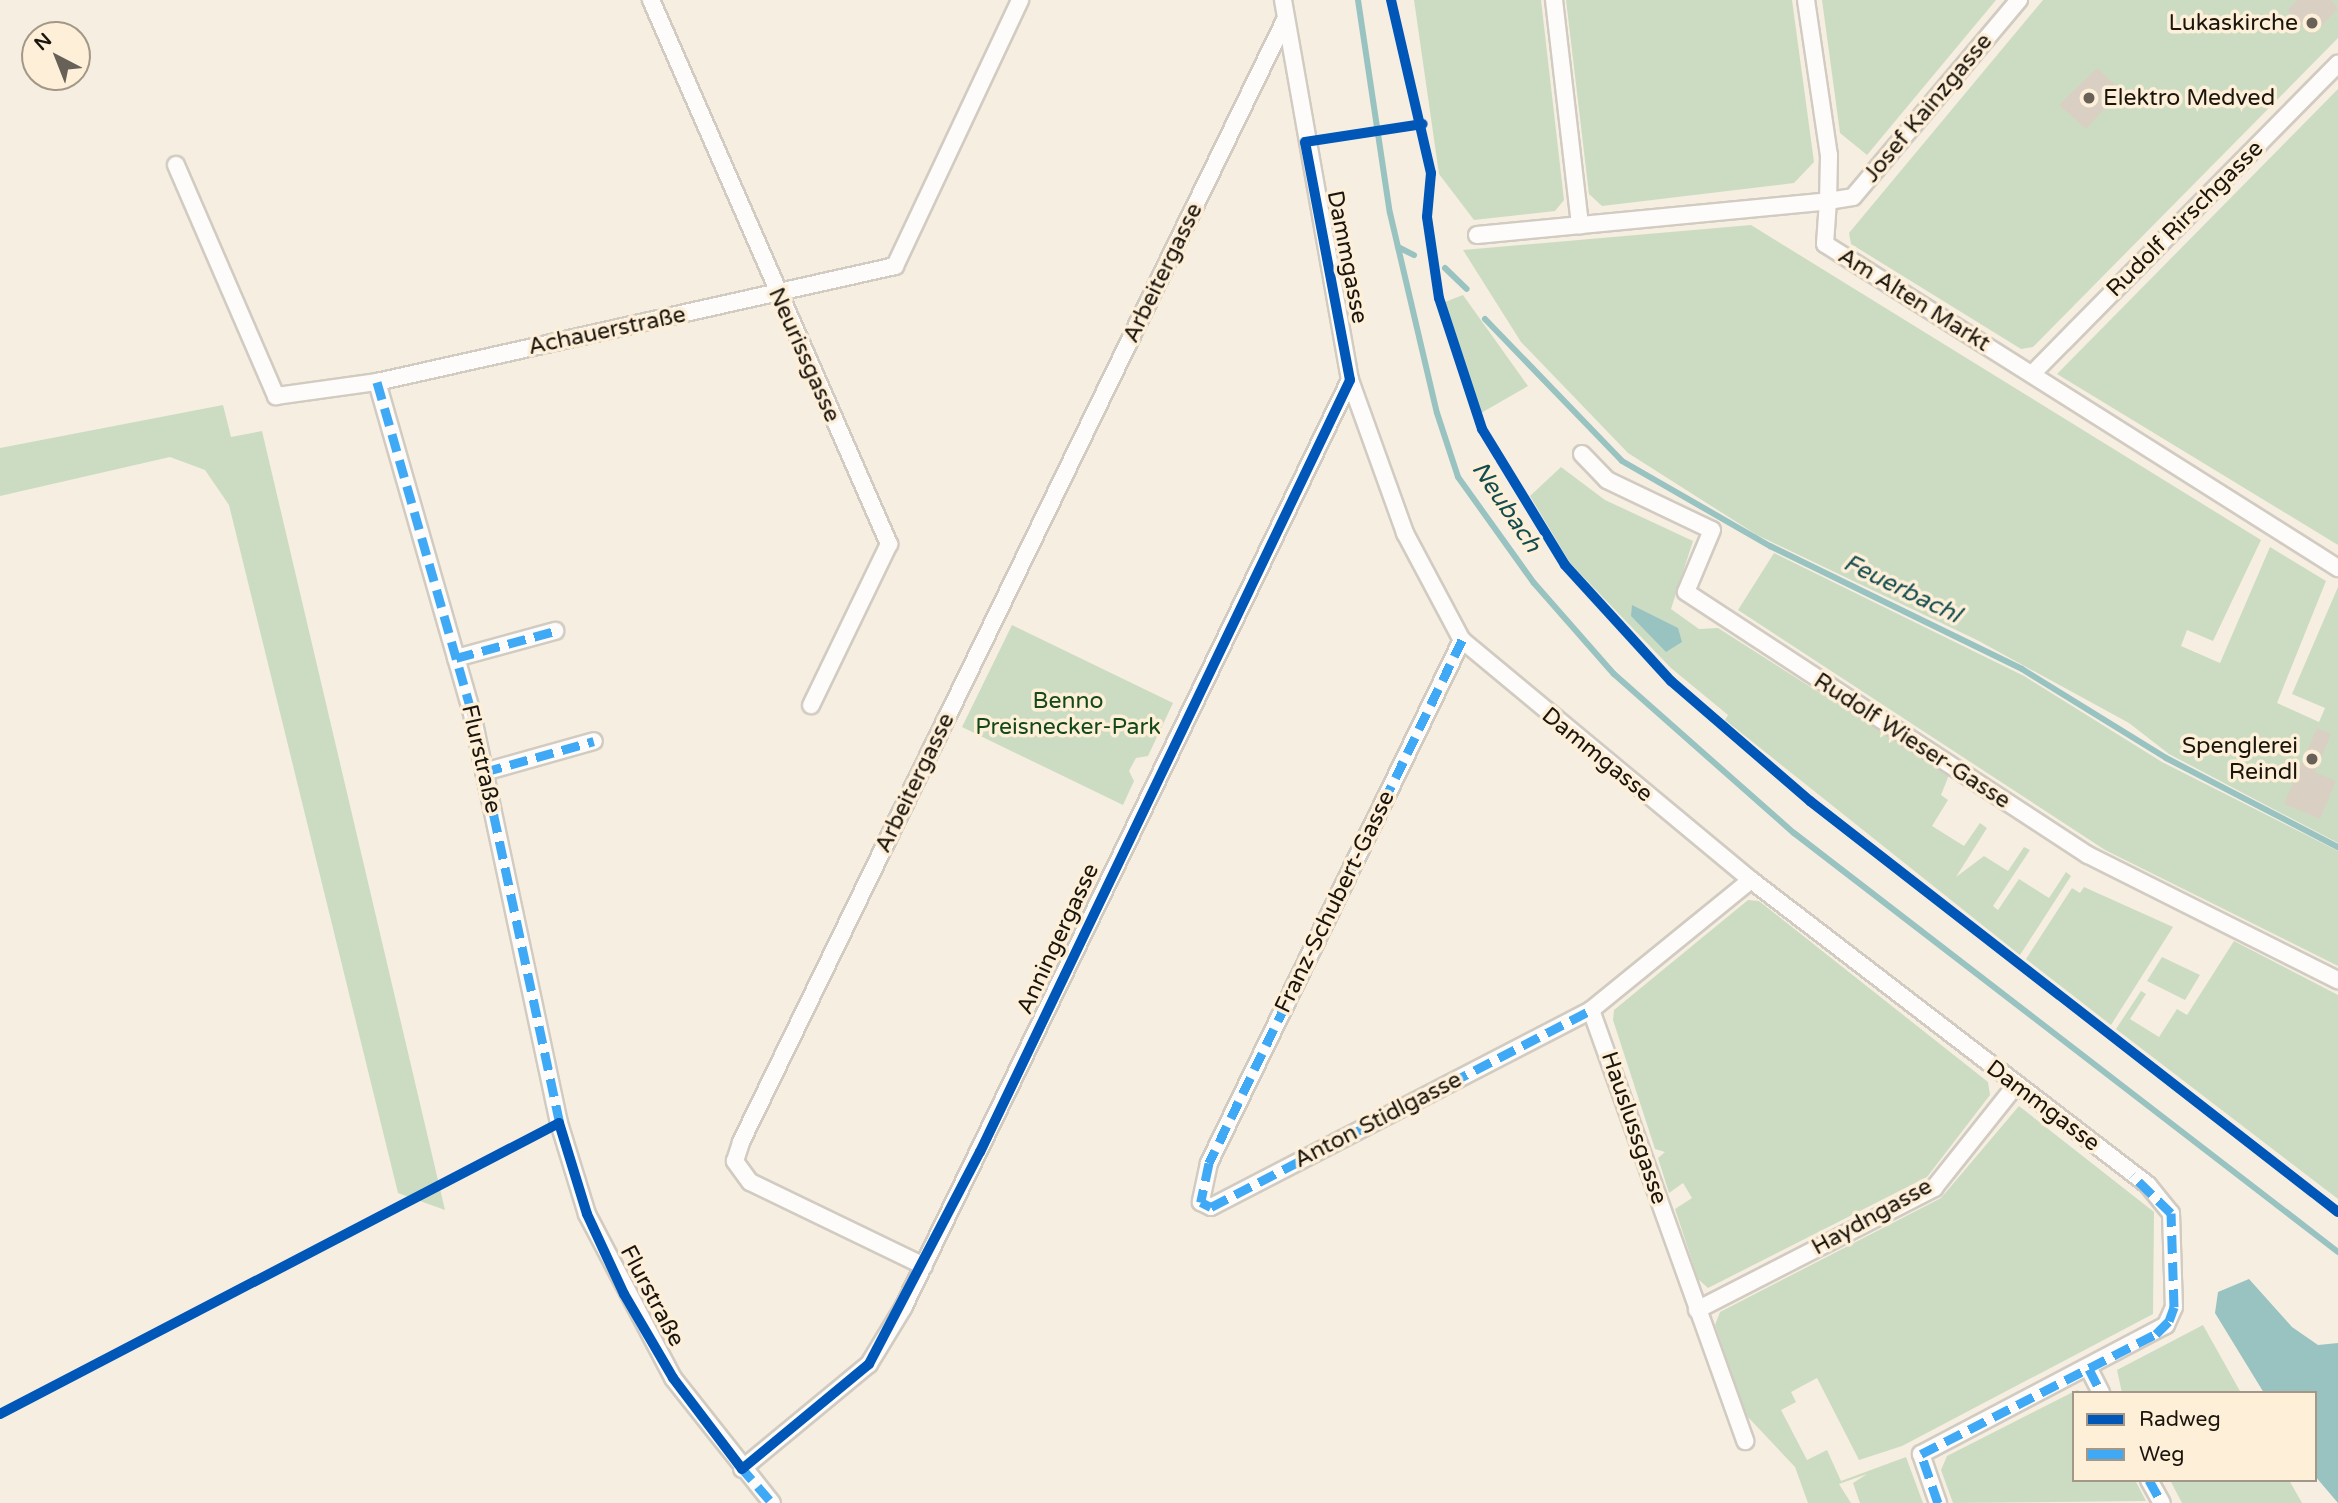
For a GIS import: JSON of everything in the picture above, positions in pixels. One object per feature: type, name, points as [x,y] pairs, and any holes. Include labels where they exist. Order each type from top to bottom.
[{"type":"street","name":"Neurissgasse","points":[[650,0],[889,544],[811,705]]},
{"type":"street","name":"Achauerstraße","points":[[176,165],[276,396],[377,382],[895,266],[1020,0]]},
{"type":"street","name":"Dammgasse","points":[[1283,0],[1350,380],[1405,533],[1462,640],[1751,880],[2132,1175],[2171,1213],[2174,1311],[2156,1334],[1921,1454],[1938,1503]]},
{"type":"street","points":[[1554,0],[1580,226]]},
{"type":"street","points":[[1477,235],[1828,201],[1829,155],[1806,0]]},
{"type":"street","name":"Josef Kainzgasse","points":[[1828,201],[1853,197],[2019,0]]},
{"type":"street","name":"Arbeitergasse","points":[[924,1266],[750,1182],[735,1161],[741,1142],[1285,20]]},
{"type":"street","name":"Rudolf Rirschgasse","points":[[2032,374],[2338,64]]},
{"type":"street","name":"Am Alten Markt","points":[[1828,201],[1825,244],[2338,568]]},
{"type":"street","name":"Anningergasse","points":[[743,1469],[869,1364],[924,1266],[1350,380]]},
{"type":"street","name":"Flurstraße","points":[[377,382],[456,658],[484,772],[559,1123],[587,1214],[673,1378],[772,1503]]},
{"type":"street","name":"Rudolf Wieser-Gasse","points":[[1582,454],[1607,480],[1712,530],[1686,592],[2088,855],[2338,980]]},
{"type":"street","points":[[456,658],[555,631]]},
{"type":"street","name":"Franz-Schubert-Gasse","points":[[1209,1163],[1462,640]]},
{"type":"street","points":[[484,772],[594,741]]},
{"type":"street","points":[[1591,1010],[1751,880]]},
{"type":"street","name":"Anton Stidlgasse","points":[[1209,1163],[1199,1188],[1201,1202],[1211,1207],[1591,1010]]},
{"type":"street","name":"Hauslussgasse","points":[[1591,1010],[1745,1441]]},
{"type":"street","name":"Haydngasse","points":[[1697,1310],[1934,1188],[2015,1086]]},
{"type":"street","points":[[2089,1369],[2100,1391]]},
{"type":"street","points":[[2150,1482],[2162,1503]]},
{"type":"green space","points":[[1414,0],[1541,0],[1564,200],[1555,211],[1474,220],[1439,174]]},
{"type":"green space","points":[[1566,0],[1792,0],[1814,162],[1794,183],[1602,206],[1589,194]]},
{"type":"green space","points":[[1822,0],[1996,0],[1867,155],[1840,133]]},
{"type":"green space","points":[[2043,0],[2338,0],[2338,38],[2033,347],[2021,349],[1851,244],[1849,233]]},
{"type":"green space","points":[[2338,89],[2338,545],[2057,374]]},
{"type":"green space","points":[[1751,225],[2261,540],[2213,641],[2187,630],[2181,646],[2220,663],[2270,547],[2326,581],[2277,703],[2319,722],[2325,708],[2292,694],[2338,587],[2338,843],[2169,754],[2129,723],[1977,640],[1757,535],[1628,453],[1521,342],[1463,250]]},
{"type":"green space","points":[[1463,295],[1528,386],[1481,413],[1445,302]]},
{"type":"green space","points":[[223,405],[231,437],[262,431],[445,1210],[398,1193],[229,505],[205,470],[170,457],[0,496],[0,448]]},
{"type":"green space","points":[[1561,467],[1605,500],[1693,541],[1671,609],[1699,629],[1718,628],[1949,775],[1941,795],[1948,800],[1932,826],[1964,846],[1980,823],[1987,828],[1956,877],[1984,856],[2008,871],[2024,847],[2030,850],[1993,906],[1998,910],[2019,879],[2049,898],[2066,872],[2071,876],[2020,955],[1725,720],[1728,715],[1671,668],[1570,563],[1530,496]]},
{"type":"green space","points":[[1774,553],[2024,676],[2162,762],[2338,851],[2338,966],[2105,850],[1738,610]]},
{"type":"green space","name":"Benno Preisnecker-Park","points":[[1012,625],[1173,703],[1148,756],[1136,758],[1129,771],[1134,781],[1123,805],[962,727]]},
{"type":"green space","points":[[2084,887],[2173,927],[2111,1025],[2026,959],[2072,888],[2080,893]]},
{"type":"green space","points":[[1748,900],[1759,901],[1988,1082],[1990,1095],[1927,1177],[1708,1288],[1698,1279],[1675,1209],[1692,1198],[1683,1183],[1669,1193],[1658,1158],[1665,1152],[1655,1149],[1613,1020],[1614,1010]]},
{"type":"green space","points":[[2234,941],[2338,995],[2338,1199],[2116,1029],[2141,991],[2146,994],[2130,1019],[2159,1037],[2177,1009],[2187,1015]]},
{"type":"green space","points":[[2162,957],[2200,975],[2185,1000],[2147,981]]},
{"type":"green space","points":[[2019,1106],[2154,1212],[2153,1314],[1902,1446],[1859,1460],[1817,1378],[1791,1392],[1796,1402],[1781,1410],[1807,1460],[1827,1450],[1841,1481],[1906,1457],[1923,1503],[1860,1503],[1853,1483],[1867,1474],[1839,1484],[1851,1503],[1808,1503],[1795,1467],[1746,1415],[1715,1325],[1720,1312],[1941,1198]]},
{"type":"green space","points":[[2203,1325],[2240,1391],[2122,1391],[2117,1370]]},
{"type":"green space","points":[[2072,1393],[2072,1482],[2136,1482],[2146,1501],[1953,1503],[1941,1470],[1947,1456]]},
{"type":"green space","points":[[2171,1482],[2290,1482],[2302,1503],[2182,1503]]},
{"type":"water","points":[[1632,605],[1678,628],[1682,642],[1666,652],[1631,616]]},
{"type":"water","points":[[2249,1279],[2292,1327],[2318,1345],[2338,1343],[2338,1503],[2317,1478],[2317,1391],[2263,1391],[2215,1313],[2218,1292]]},
{"type":"building","name":"Lukaskirche","points":[[2297,0],[2331,0],[2338,9],[2312,35],[2287,11]]},
{"type":"building","name":"Elektro Medved","points":[[2097,68],[2121,90],[2086,129],[2059,105]]},
{"type":"building","name":"Spenglerei Reindl","points":[[2317,728],[2331,734],[2315,772],[2336,781],[2320,819],[2284,804]]},
{"type":"waterway","name":"Neubach","points":[[1358,0],[1390,213],[1437,413],[1458,477],[1534,583],[1614,674],[1794,833],[2338,1252]]},
{"type":"waterway","points":[[1398,247],[1414,255]]},
{"type":"waterway","points":[[1445,268],[1467,289]]},
{"type":"waterway","name":"Feuerbachl","points":[[1485,319],[1622,461],[1770,546],[2022,669],[2166,758],[2338,847]]},
{"type":"marked path","points":[[377,382],[471,709],[561,1129]]},
{"type":"marked path","points":[[456,658],[555,631]]},
{"type":"marked path","points":[[1462,640],[1209,1163],[1201,1202],[1211,1207],[1591,1010]]},
{"type":"marked path","points":[[484,772],[594,741]]},
{"type":"marked path","points":[[1938,1503],[1921,1454],[2156,1334],[2169,1321],[2174,1307],[2171,1213],[2132,1175]]},
{"type":"marked path","points":[[2089,1369],[2100,1391]]},
{"type":"marked path","points":[[740,1466],[772,1503]]},
{"type":"marked path","points":[[2150,1482],[2162,1503]]},
{"type":"cycle path","points":[[1391,0],[1431,173],[1427,217],[1439,298],[1482,429],[1565,565],[1671,681],[1810,801],[2338,1212]]},
{"type":"cycle path","points":[[0,1414],[559,1123],[587,1214],[624,1294],[673,1378],[742,1469],[869,1364],[980,1152],[1350,380],[1305,142],[1423,124]]},
{"type":"place","name":"Lukaskirche","points":[[2312,23]]},
{"type":"place","name":"Elektro Medved","points":[[2089,98]]},
{"type":"place","name":"Spenglerei Reindl","points":[[2312,759]]}]
